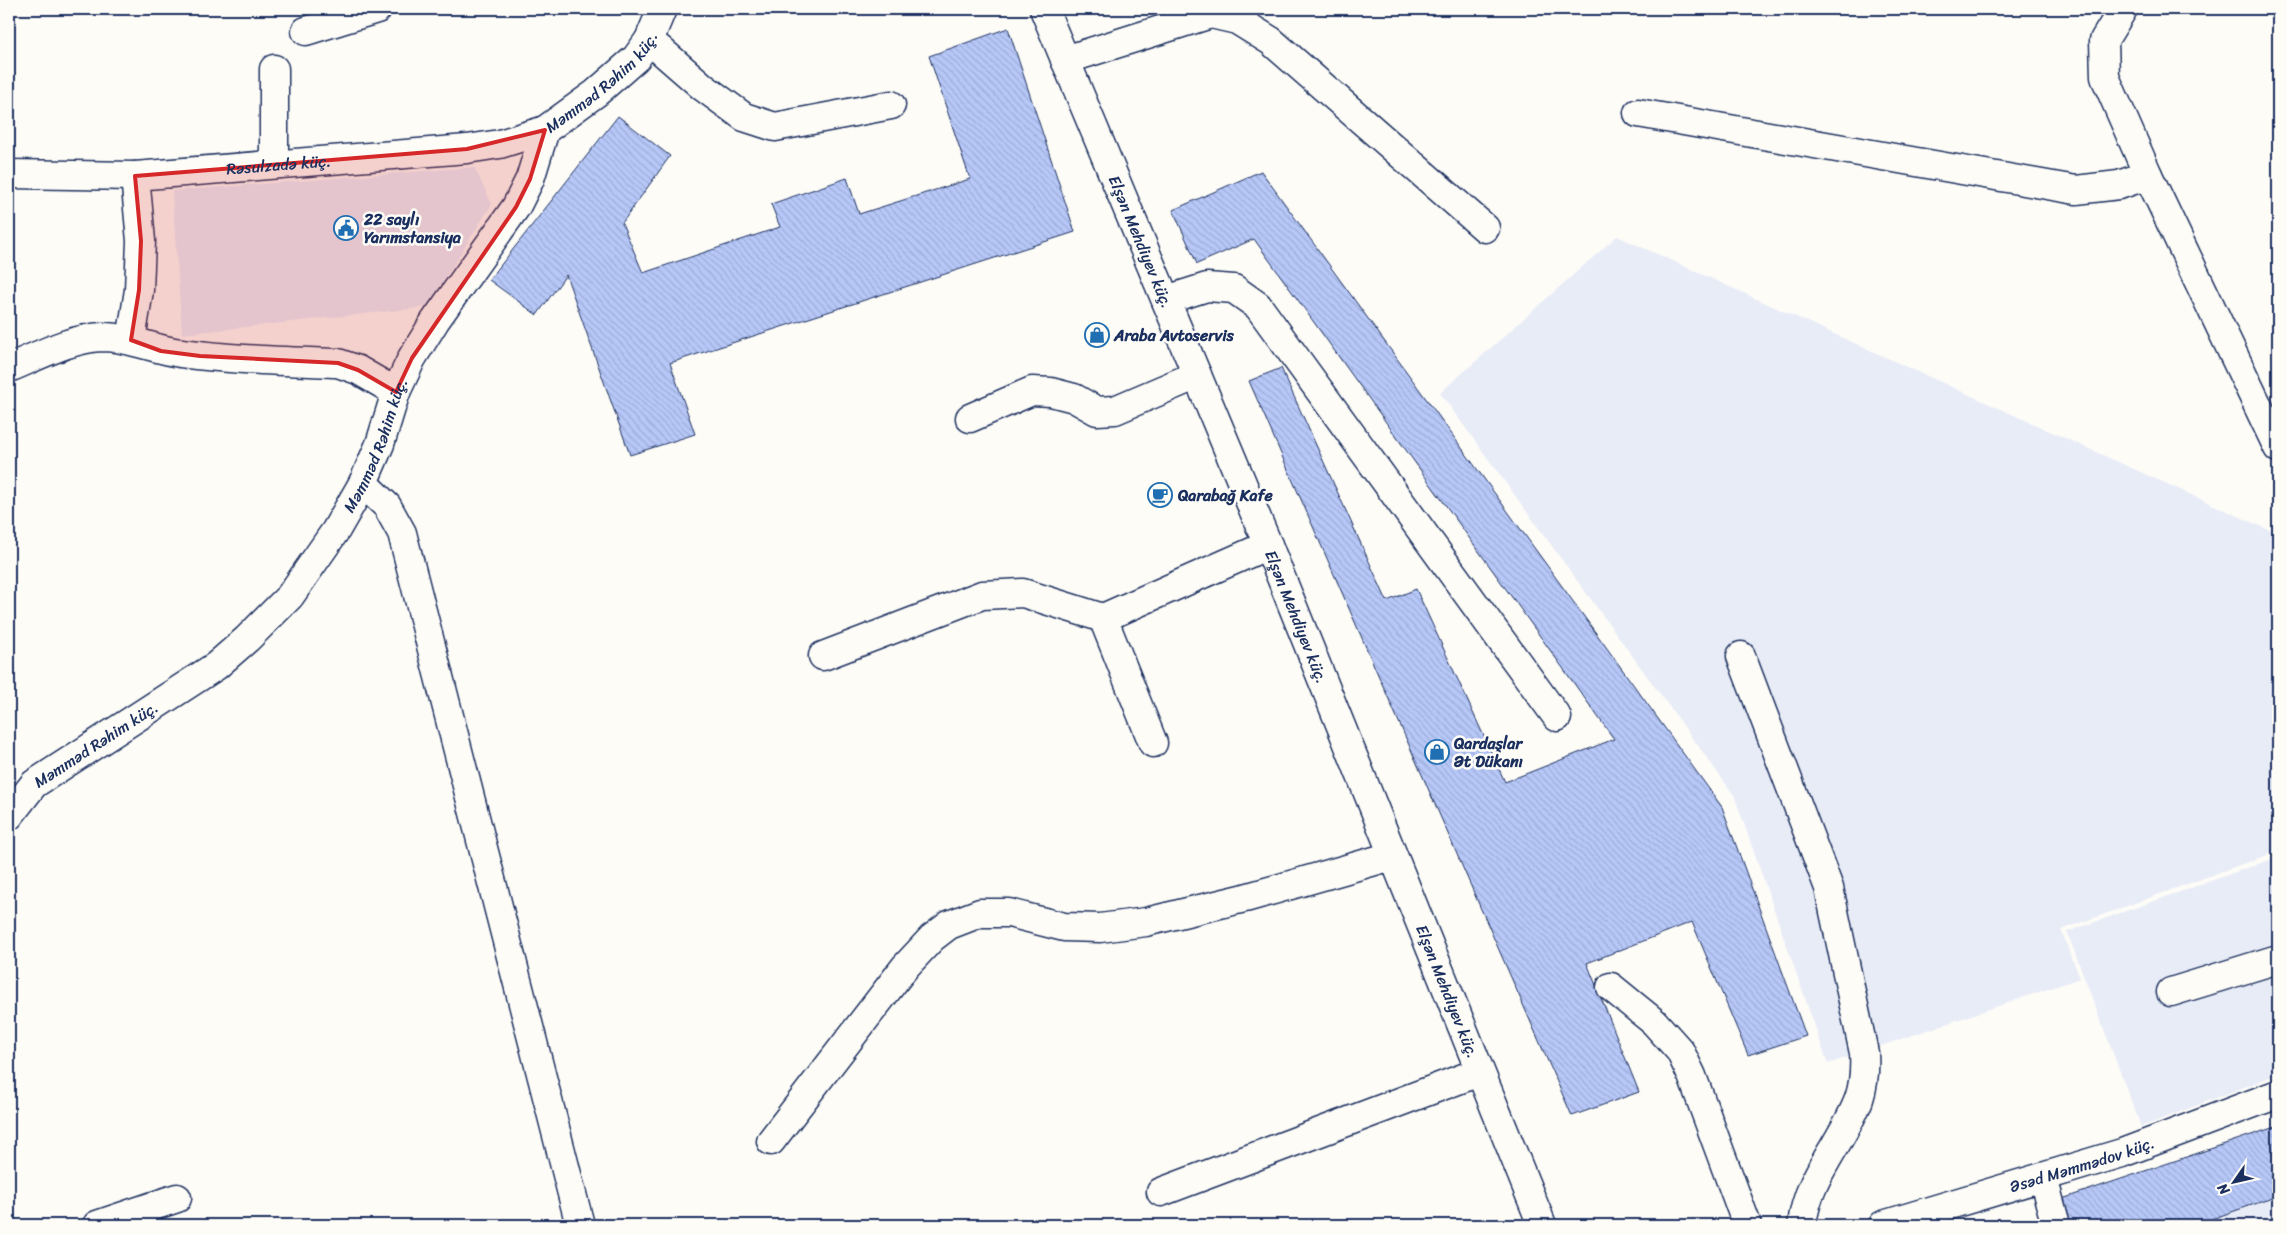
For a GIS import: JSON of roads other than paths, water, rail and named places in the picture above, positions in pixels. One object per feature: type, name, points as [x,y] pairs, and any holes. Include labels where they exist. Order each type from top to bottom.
[{"type":"street","points":[[306,30],[377,9]]},
{"type":"street","name":"Məmməd Rəhim küç.","points":[[11,806],[34,784],[189,685],[247,639],[290,596],[336,530],[363,483],[380,444],[396,392],[412,358],[435,321],[516,207],[530,180],[545,130],[618,76],[649,40],[662,9]]},
{"type":"street","name":"Elşən Mehdiyev küç.","points":[[1044,9],[1268,545],[1542,1225]]},
{"type":"street","points":[[2123,9],[2104,40],[2105,77],[2148,175],[2278,448]]},
{"type":"street","points":[[1065,60],[1211,14],[1237,20],[1271,41],[1485,228]]},
{"type":"street","points":[[649,40],[703,87],[744,117],[775,127],[891,105]]},
{"type":"street","points":[[274,69],[274,164]]},
{"type":"street","points":[[1638,113],[2076,190],[2119,185],[2148,175]]},
{"type":"street","name":"Rəsulzadə küç.","points":[[9,174],[135,176],[467,149],[500,144],[545,130]]},
{"type":"street","points":[[131,340],[139,290],[141,241],[135,176]]},
{"type":"street","points":[[1166,300],[1206,287],[1234,289],[1258,306],[1557,717]]},
{"type":"street","points":[[9,368],[83,340],[104,337],[131,340],[161,351],[200,356],[338,363],[358,370],[396,392]]},
{"type":"street","points":[[970,418],[1032,390],[1051,392],[1074,398],[1097,411],[1115,410],[1197,375]]},
{"type":"street","points":[[363,483],[387,506],[402,533],[580,1225]]},
{"type":"street","points":[[823,656],[982,595],[1023,593],[1104,618],[1268,545]]},
{"type":"street","points":[[1104,618],[1153,743]]},
{"type":"street","points":[[1741,656],[1829,888],[1864,1053],[1865,1074],[1858,1100],[1817,1175],[1802,1225]]},
{"type":"street","points":[[771,1141],[905,967],[932,938],[949,925],[980,913],[1009,913],[1064,927],[1100,928],[1146,922],[1245,898],[1392,856]]},
{"type":"street","points":[[2171,992],[2278,959]]},
{"type":"street","points":[[1612,987],[1654,1022],[1680,1051],[1692,1076],[1747,1225]]},
{"type":"street","points":[[1161,1192],[1479,1072]]},
{"type":"street","name":"Əsəd Məmmədov küç.","points":[[1882,1225],[2122,1153],[2278,1094]]},
{"type":"street","points":[[2042,1178],[2056,1225]]},
{"type":"street","points":[[97,1225],[177,1198]]},
{"type":"place","name":"22 saylı Yarımstansiya","points":[[346,228]]},
{"type":"place","name":"Araba Avtoservis","points":[[1097,335]]},
{"type":"place","name":"Qarabağ Kafe","points":[[1160,495]]},
{"type":"place","name":"Qardaşlar Ət Dükanı","points":[[1437,752]]}]
